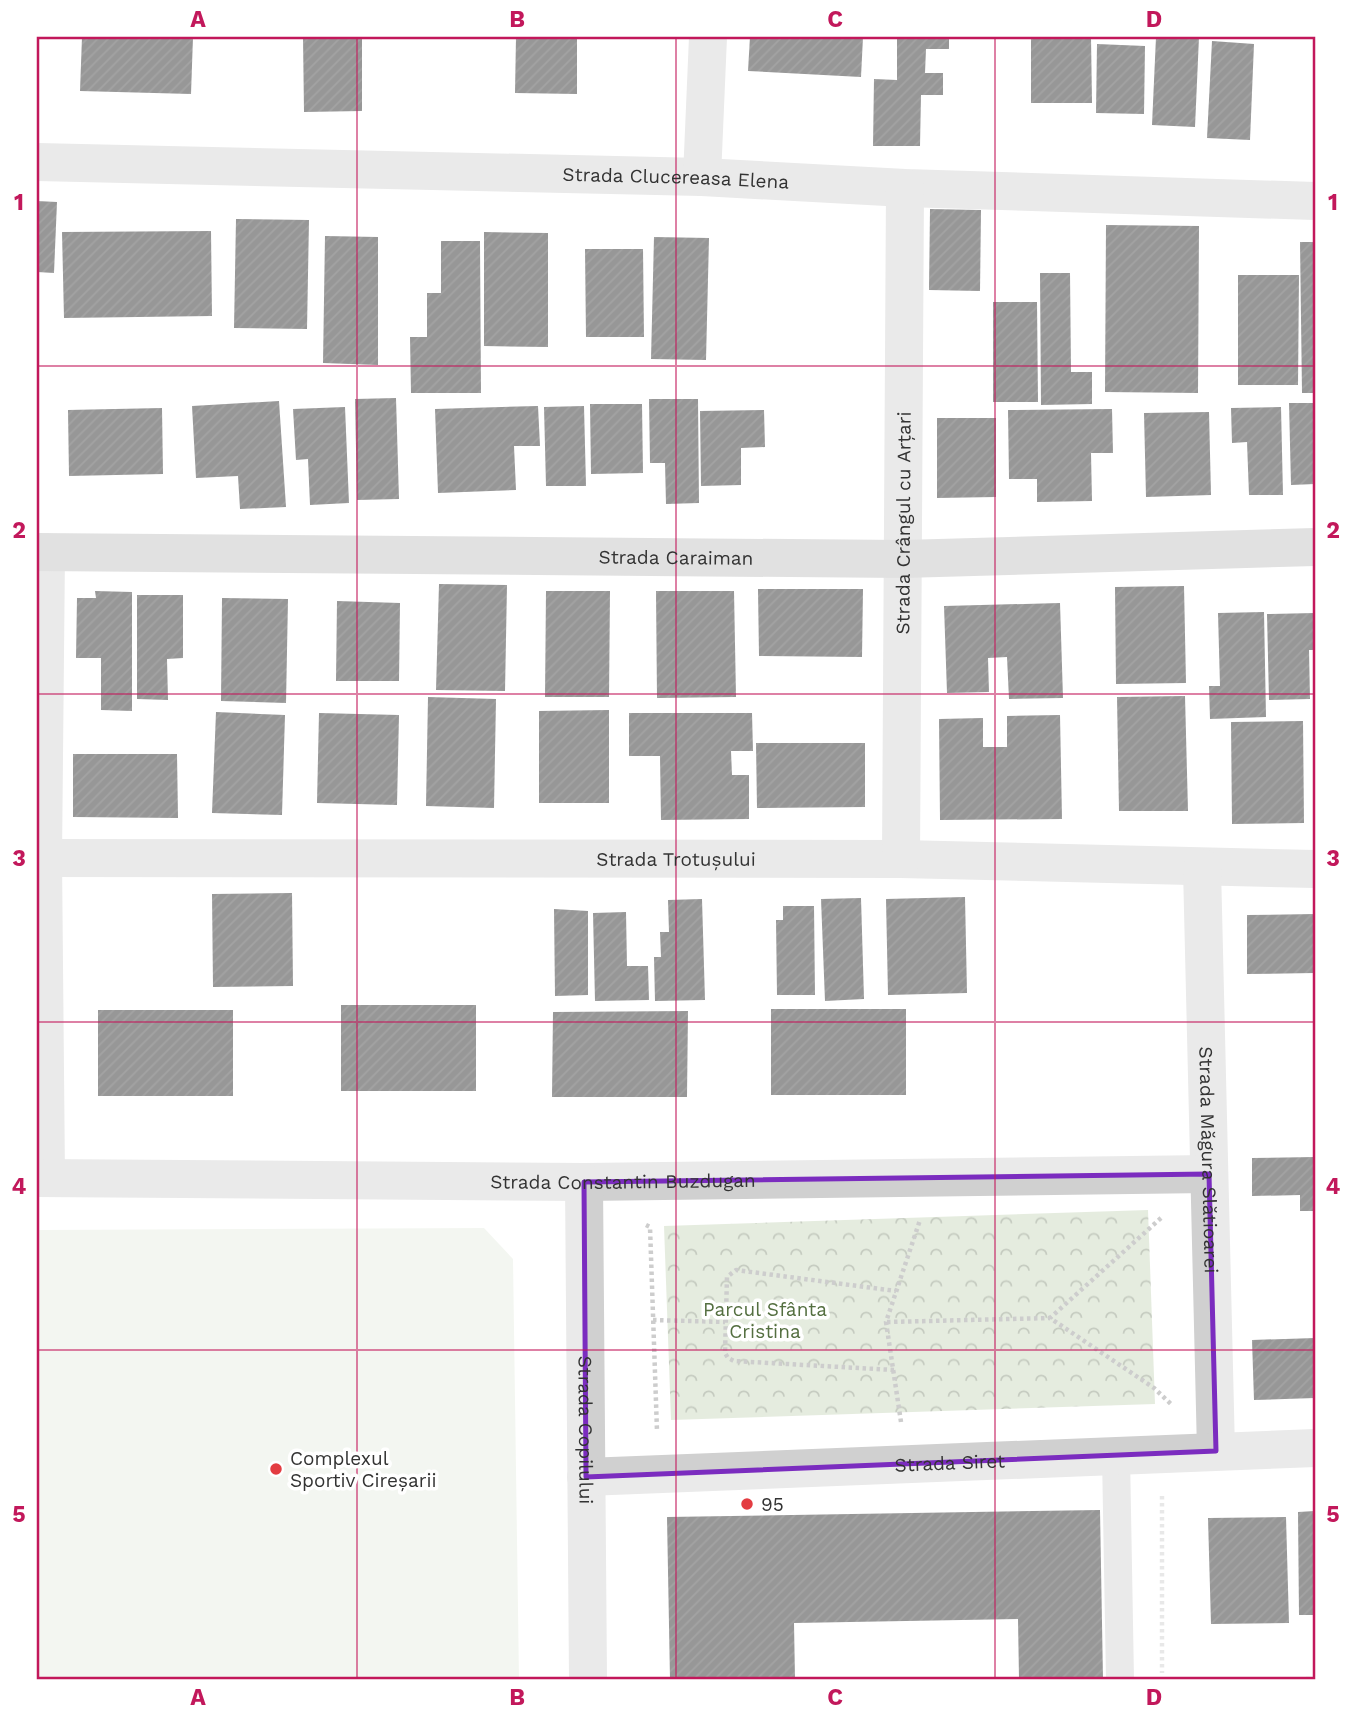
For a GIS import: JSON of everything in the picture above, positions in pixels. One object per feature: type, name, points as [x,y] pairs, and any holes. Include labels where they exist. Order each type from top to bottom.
[{"type":"street","points":[[702,177],[708,37]]},
{"type":"street","name":"Strada Clucereasa Elena","points":[[37,162],[702,177],[905,188],[1315,201]]},
{"type":"street","name":"Strada Crângul cu Arțari","points":[[901,859],[905,188]]},
{"type":"street","name":"Strada Caraiman","points":[[41,552],[903,559],[1315,547]]},
{"type":"street","points":[[41,552],[41,1178]]},
{"type":"street","name":"Strada Trotușului","points":[[40,858],[901,859],[1315,869]]},
{"type":"street","name":"Strada Măgura Slătioarei","points":[[1202,868],[1216,1451]]},
{"type":"street","name":"Strada Constantin Buzdugan","points":[[41,1178],[584,1181],[1209,1174]]},
{"type":"street","name":"Strada Copilului","points":[[584,1181],[588,1679]]},
{"type":"street","name":"Strada Siret","points":[[586,1477],[1315,1448]]},
{"type":"lane","points":[[1116,1455],[1120,1679]]},
{"type":"path","points":[[1050,1318],[1209,1174]]},
{"type":"path","points":[[903,1463],[901,1412],[886,1322],[920,1218],[921,1177]]},
{"type":"path","points":[[639,1219],[650,1227],[657,1432],[646,1438]]},
{"type":"path","points":[[894,1370],[734,1361],[725,1353],[725,1322],[727,1277],[730,1272],[736,1270],[897,1291]]},
{"type":"path","points":[[886,1322],[1050,1318],[1154,1388],[1216,1451]]},
{"type":"path","points":[[653,1320],[725,1322]]},
{"type":"path","points":[[1161,1453],[1161,1679]]},
{"type":"path","points":[[1306,1679],[1315,1679]]},
{"type":"highlighted area","points":[[1209,1174],[1216,1451],[586,1477],[584,1182]]},
{"type":"green space","name":"Parcul Sfânta Cristina","points":[[1148,1210],[1155,1404],[671,1420],[664,1226]]},
{"type":"green space","name":"Complexul Sportiv Cireșarii","points":[[484,1228],[513,1259],[519,1679],[37,1679],[37,1230]]},
{"type":"building","points":[[82,37],[193,37],[191,94],[80,91]]},
{"type":"building","points":[[303,37],[362,37],[362,111],[304,112]]},
{"type":"building","points":[[516,37],[577,37],[577,94],[515,93]]},
{"type":"building","points":[[750,37],[863,37],[861,77],[748,71]]},
{"type":"building","points":[[897,37],[949,37],[949,49],[926,49],[925,73],[943,73],[943,95],[921,95],[920,146],[873,146],[874,79],[897,80]]},
{"type":"building","points":[[1031,37],[1091,37],[1092,103],[1031,103]]},
{"type":"building","points":[[1156,37],[1199,37],[1195,127],[1152,125]]},
{"type":"building","points":[[1212,41],[1254,44],[1250,140],[1207,138]]},
{"type":"building","points":[[1097,44],[1145,46],[1144,114],[1096,113]]},
{"type":"building","points":[[37,201],[57,202],[54,273],[37,272]]},
{"type":"building","points":[[930,209],[981,210],[980,291],[929,290]]},
{"type":"building","points":[[236,219],[309,220],[307,329],[234,328]]},
{"type":"building","points":[[1106,225],[1199,226],[1198,393],[1105,392]]},
{"type":"building","points":[[211,231],[212,316],[64,318],[62,232]]},
{"type":"building","points":[[484,232],[548,233],[548,347],[484,346]]},
{"type":"building","points":[[325,236],[378,237],[378,365],[323,363]]},
{"type":"building","points":[[654,237],[709,238],[706,360],[651,359]]},
{"type":"building","points":[[441,241],[480,241],[481,393],[411,393],[410,337],[427,337],[427,293],[441,293]]},
{"type":"building","points":[[1300,242],[1315,242],[1315,393],[1302,393]]},
{"type":"building","points":[[585,249],[643,249],[644,337],[586,337]]},
{"type":"building","points":[[1040,273],[1070,273],[1071,372],[1092,372],[1092,404],[1041,405]]},
{"type":"building","points":[[1238,275],[1299,275],[1298,385],[1238,385]]},
{"type":"building","points":[[993,302],[1037,302],[1038,402],[993,402]]},
{"type":"building","points":[[396,398],[399,499],[357,500],[355,399]]},
{"type":"building","points":[[649,399],[698,399],[699,503],[666,504],[665,463],[650,463]]},
{"type":"building","points":[[279,401],[286,507],[240,509],[238,476],[196,478],[192,406]]},
{"type":"building","points":[[1289,403],[1315,403],[1315,484],[1291,485]]},
{"type":"building","points":[[590,404],[642,404],[643,473],[591,474]]},
{"type":"building","points":[[538,406],[540,446],[514,446],[516,490],[438,493],[435,409]]},
{"type":"building","points":[[584,406],[586,486],[546,486],[544,407]]},
{"type":"building","points":[[345,407],[349,503],[310,505],[308,459],[296,460],[293,409]]},
{"type":"building","points":[[1281,407],[1283,495],[1249,495],[1247,442],[1232,443],[1231,408]]},
{"type":"building","points":[[162,408],[163,474],[69,476],[68,410]]},
{"type":"building","points":[[1112,409],[1113,453],[1091,453],[1092,501],[1037,502],[1037,479],[1009,479],[1008,410]]},
{"type":"building","points":[[764,410],[765,447],[741,448],[741,485],[701,486],[700,411]]},
{"type":"building","points":[[1209,412],[1211,495],[1146,497],[1144,413]]},
{"type":"building","points":[[937,418],[996,418],[996,497],[937,498]]},
{"type":"building","points":[[439,584],[507,585],[505,691],[436,690]]},
{"type":"building","points":[[1184,586],[1186,683],[1116,684],[1115,587]]},
{"type":"building","points":[[758,589],[863,589],[862,657],[759,656]]},
{"type":"building","points":[[95,591],[132,592],[132,711],[101,710],[101,658],[76,658],[77,598],[96,598]]},
{"type":"building","points":[[546,591],[610,591],[609,697],[545,697]]},
{"type":"building","points":[[656,591],[734,591],[736,697],[657,698]]},
{"type":"building","points":[[137,595],[183,595],[183,658],[167,659],[168,700],[137,699]]},
{"type":"building","points":[[222,598],[288,599],[286,703],[221,701]]},
{"type":"building","points":[[337,601],[400,603],[399,681],[336,681]]},
{"type":"building","points":[[1060,603],[1063,698],[1009,699],[1007,657],[988,658],[989,692],[947,693],[944,606]]},
{"type":"building","points":[[1264,612],[1266,717],[1210,719],[1209,686],[1220,686],[1218,613]]},
{"type":"building","points":[[1315,613],[1315,650],[1309,650],[1310,699],[1269,700],[1267,614]]},
{"type":"building","points":[[1185,696],[1188,811],[1119,811],[1117,697]]},
{"type":"building","points":[[428,697],[496,699],[494,808],[426,806]]},
{"type":"building","points":[[609,710],[609,803],[539,803],[539,711]]},
{"type":"building","points":[[216,712],[285,715],[282,815],[212,813]]},
{"type":"building","points":[[319,713],[399,715],[397,805],[317,803]]},
{"type":"building","points":[[629,713],[752,713],[753,751],[731,751],[732,775],[749,775],[749,819],[661,820],[660,756],[629,756]]},
{"type":"building","points":[[1060,715],[1062,819],[940,820],[939,719],[983,718],[983,747],[1007,747],[1007,716]]},
{"type":"building","points":[[1303,721],[1304,823],[1232,824],[1231,722]]},
{"type":"building","points":[[756,743],[865,743],[865,807],[757,808]]},
{"type":"building","points":[[73,754],[177,754],[178,818],[73,817]]},
{"type":"building","points":[[292,893],[293,986],[213,987],[212,894]]},
{"type":"building","points":[[965,897],[967,993],[888,995],[886,899]]},
{"type":"building","points":[[861,898],[864,999],[825,1001],[821,899]]},
{"type":"building","points":[[702,899],[705,1000],[655,1001],[654,957],[661,957],[660,932],[669,932],[668,900]]},
{"type":"building","points":[[783,906],[814,906],[815,995],[777,995],[776,920],[783,920]]},
{"type":"building","points":[[554,909],[588,911],[588,995],[555,996]]},
{"type":"building","points":[[626,912],[627,966],[648,966],[649,1000],[595,1001],[593,913]]},
{"type":"building","points":[[1315,914],[1315,973],[1247,974],[1247,915]]},
{"type":"building","points":[[341,1005],[476,1005],[476,1091],[341,1091]]},
{"type":"building","points":[[771,1009],[906,1009],[906,1095],[771,1095]]},
{"type":"building","points":[[98,1010],[233,1010],[233,1096],[98,1096]]},
{"type":"building","points":[[688,1011],[687,1097],[552,1097],[553,1012]]},
{"type":"building","points":[[1315,1157],[1315,1211],[1300,1211],[1300,1195],[1252,1196],[1252,1158]]},
{"type":"building","points":[[1315,1338],[1315,1398],[1254,1400],[1252,1340]]},
{"type":"building","points":[[1100,1510],[1103,1679],[1019,1679],[1018,1619],[794,1623],[795,1679],[670,1679],[667,1517]]},
{"type":"building","points":[[1315,1511],[1315,1615],[1299,1615],[1298,1512]]},
{"type":"building","points":[[1286,1517],[1289,1623],[1211,1624],[1208,1518]]},
{"type":"place","name":"Complexul Sportiv Cireșarii","points":[[276,1469]]},
{"type":"place","name":"95","points":[[747,1504]]}]
